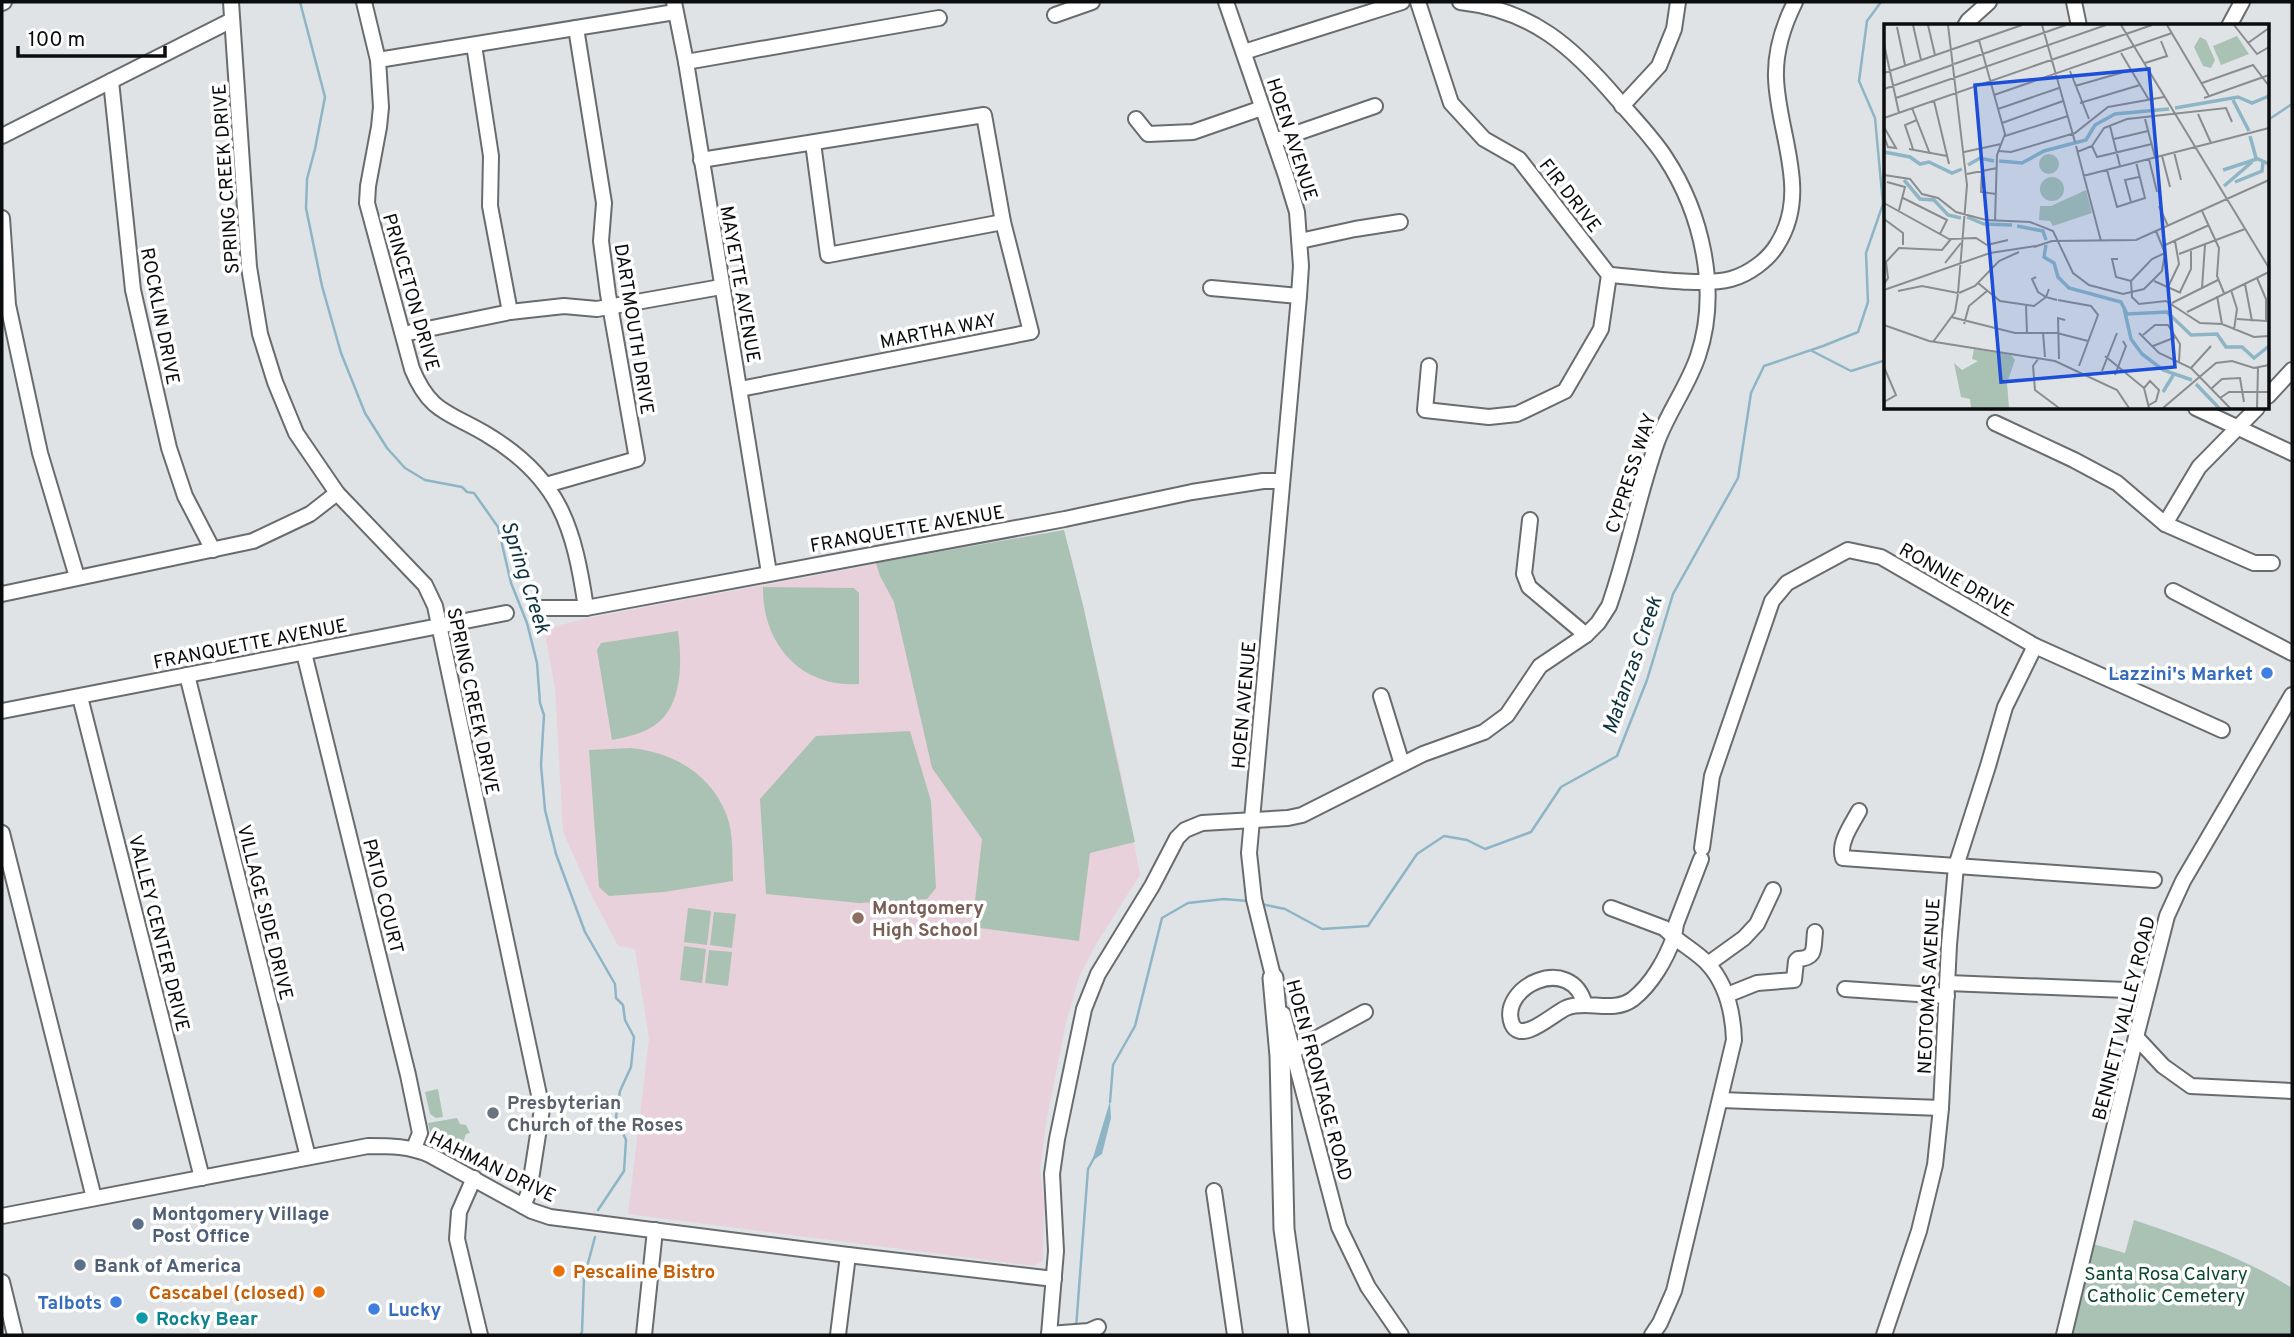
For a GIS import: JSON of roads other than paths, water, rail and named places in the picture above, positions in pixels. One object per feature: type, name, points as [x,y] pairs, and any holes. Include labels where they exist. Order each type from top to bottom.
[{"type":"highway","points":[[1273,978],[1280,1056],[1283,1210],[1287,1262],[1299,1335]]},
{"type":"street","name":"SPRING CREEK DRIVE","points":[[231,2],[249,267],[260,334],[275,383],[296,433],[337,493],[425,585],[435,606],[542,1109],[529,1192],[523,1206]]},
{"type":"street","name":"PRINCETON DRIVE","points":[[364,2],[377,60],[380,118],[367,203],[417,381],[441,411],[513,452],[546,485],[563,514],[573,539],[586,608]]},
{"type":"street","points":[[1055,15],[1092,2]]},
{"type":"street","name":"HOEN AVENUE","points":[[1226,2],[1297,212],[1300,241],[1299,296],[1252,819]]},
{"type":"street","points":[[1244,52],[1358,8],[1402,2]]},
{"type":"street","name":"FIR DRIVE","points":[[1418,2],[1451,103],[1484,139],[1518,159],[1609,275]]},
{"type":"street","name":"CYPRESS WAY","points":[[1252,819],[1302,815],[1402,764],[1492,728],[1513,708],[1540,666],[1586,635],[1598,623],[1609,606],[1658,441],[1697,358],[1707,314],[1707,282],[1696,220],[1680,183],[1661,150],[1582,59],[1549,34],[1497,10],[1460,2]]},
{"type":"street","points":[[1622,106],[1659,66],[1674,29],[1678,2]]},
{"type":"street","points":[[1429,366],[1425,410],[1489,417],[1517,414],[1565,391],[1601,329],[1609,275],[1707,282],[1733,279],[1771,254],[1784,233],[1792,212],[1794,190],[1776,80],[1777,54],[1783,26],[1795,2]]},
{"type":"street","points":[[1966,24],[1989,2]]},
{"type":"street","points":[[2074,2],[2079,24]]},
{"type":"street","points":[[2230,24],[2242,2]]},
{"type":"street","points":[[377,60],[576,28],[675,7]]},
{"type":"street","name":"MAYETTE AVENUE","points":[[675,7],[769,573]]},
{"type":"street","points":[[686,62],[939,18]]},
{"type":"street","points":[[2,136],[232,20]]},
{"type":"street","name":"DARTMOUTH DRIVE","points":[[546,485],[637,459],[601,241],[604,203],[576,28]]},
{"type":"street","points":[[474,45],[491,156],[490,206],[510,312]]},
{"type":"street","name":"ROCKLIN DRIVE","points":[[111,80],[133,290],[169,448],[185,496],[213,550]]},
{"type":"street","points":[[1274,141],[1375,106]]},
{"type":"street","points":[[1136,119],[1148,134],[1183,133],[1262,108]]},
{"type":"street","points":[[701,160],[984,115],[1003,222],[828,255],[813,143]]},
{"type":"street","points":[[2,218],[8,305],[40,453],[77,577]]},
{"type":"street","name":"MARTHA WAY","points":[[740,389],[1031,332],[1003,222]]},
{"type":"street","points":[[1300,241],[1400,222]]},
{"type":"street","points":[[403,334],[510,312],[564,306],[597,309],[721,287]]},
{"type":"street","points":[[1211,288],[1299,296]]},
{"type":"street","points":[[2270,394],[2292,370]]},
{"type":"street","points":[[2200,410],[2292,453]]},
{"type":"street","points":[[2165,524],[2199,467],[2255,410]]},
{"type":"street","points":[[1995,423],[2074,460],[2117,484],[2165,524],[2253,563],[2272,564]]},
{"type":"street","name":"FRANQUETTE AVENUE","points":[[539,608],[586,608],[1065,519],[1192,492],[1264,481],[1282,481]]},
{"type":"street","points":[[2,594],[253,541],[310,514],[337,493]]},
{"type":"street","points":[[1530,520],[1524,574],[1529,587],[1586,635]]},
{"type":"street","name":"RONNIE DRIVE","points":[[1585,1005],[1617,1005],[1632,1000],[1648,983],[1668,954],[1701,853],[1712,776],[1772,601],[1787,583],[1848,550],[1881,557],[2035,646],[2222,730]]},
{"type":"street","points":[[2173,591],[2292,653]]},
{"type":"street","name":"FRANQUETTE AVENUE","points":[[2,711],[506,613]]},
{"type":"street","name":"NEOTOMAS AVENUE","points":[[1884,1335],[1928,1198],[1935,1165],[1956,866],[2005,707],[2035,646]]},
{"type":"street","name":"PATIO COURT","points":[[304,653],[408,1075],[420,1133],[414,1148]]},
{"type":"street","name":"VILLAGE SIDE DRIVE","points":[[187,676],[308,1157]]},
{"type":"street","name":"BENNETT VALLEY ROAD","points":[[2064,1335],[2164,929],[2178,892],[2292,695]]},
{"type":"street","points":[[1381,696],[1402,764]]},
{"type":"street","name":"VALLEY CENTER DRIVE","points":[[80,697],[202,1178]]},
{"type":"street","points":[[1859,811],[1843,841],[1843,858],[2154,880]]},
{"type":"street","points":[[1093,1329],[1049,1335],[1056,1239],[1052,1168],[1079,1033],[1094,982],[1181,834],[1202,823],[1252,819]]},
{"type":"street","name":"HOEN FRONTAGE ROAD","points":[[1252,819],[1249,853],[1258,921],[1339,1227],[1362,1276],[1401,1335]]},
{"type":"street","points":[[2,833],[94,1198]]},
{"type":"street","points":[[1709,964],[1744,938],[1757,924],[1773,890]]},
{"type":"street","points":[[1611,908],[1664,928],[1709,964],[1727,995],[1733,1017],[1734,1040],[1674,1291],[1660,1323],[1651,1335]]},
{"type":"street","points":[[1727,995],[1757,983],[1794,980],[1796,961],[1812,955],[1815,932]]},
{"type":"street","points":[[1558,979],[1573,982],[1582,994],[1585,1005],[1569,1006],[1531,1031],[1515,1028],[1511,1015],[1514,1003],[1524,987],[1539,980],[1558,979]]},
{"type":"street","points":[[1845,989],[2126,990]]},
{"type":"street","points":[[1293,1051],[1364,1012]]},
{"type":"street","points":[[2136,1037],[2163,1066],[2191,1086],[2292,1091]]},
{"type":"street","points":[[1721,1100],[1941,1108]]},
{"type":"street","name":"HAHMAN DRIVE","points":[[2,1216],[368,1146],[414,1148],[523,1206],[550,1217],[1054,1279]]},
{"type":"street","points":[[474,1178],[459,1212],[457,1239],[480,1335]]},
{"type":"street","points":[[1214,1191],[1235,1335]]},
{"type":"street","points":[[644,1335],[655,1230]]},
{"type":"street","points":[[838,1335],[848,1255]]},
{"type":"street","points":[[2,1282],[15,1335]]},
{"type":"water","points":[[1110,1101],[1111,1118],[1102,1154],[1092,1161]]},
{"type":"waterway","name":"Spring Creek","points":[[300,2],[325,97],[307,179],[306,208],[322,286],[341,353],[365,413],[387,448],[405,468],[425,480],[462,487],[467,492],[474,493],[498,527],[511,583],[527,623],[537,663],[540,703],[544,715],[541,765],[545,810],[556,854],[585,932],[615,984],[616,998],[623,1005],[625,1020],[634,1037],[631,1067],[620,1091],[616,1117],[626,1140],[624,1171],[598,1210]]},
{"type":"waterway","name":"Matanzas Creek","points":[[1261,904],[1285,909],[1322,929],[1368,926],[1417,854],[1444,836],[1467,840],[1485,849],[1531,832],[1561,787],[1617,756],[1647,680],[1673,594],[1738,478],[1751,393],[1764,366],[1858,332],[1868,302],[1866,253],[1883,204],[1875,118],[1859,81],[1867,21],[1881,2]]},
{"type":"waterway","points":[[2270,119],[2292,104]]},
{"type":"waterway","points":[[1812,351],[1851,371],[1884,361]]},
{"type":"waterway","name":"Matanzas Creek","points":[[1110,1102],[1113,1065],[1135,1026],[1162,918],[1188,903],[1224,899],[1248,901]]},
{"type":"waterway","name":"Matanzas Creek","points":[[1076,1328],[1088,1169],[1094,1158]]},
{"type":"waterway","name":"Spring Creek","points":[[580,1335],[584,1278],[595,1237]]},
{"type":"place","name":"Lazzini's Market","points":[[2267,673]]},
{"type":"place","name":"Montgomery High School","points":[[858,918]]},
{"type":"place","name":"Presbyterian Church of the Roses","points":[[493,1113]]},
{"type":"place","name":"Montgomery Village Post Office","points":[[138,1224]]},
{"type":"place","name":"Bank of America","points":[[80,1265]]},
{"type":"place","name":"Pescaline Bistro","points":[[559,1271]]},
{"type":"place","name":"Cascabel (closed)","points":[[319,1292]]},
{"type":"place","name":"Talbots","points":[[116,1302]]},
{"type":"place","name":"Lucky","points":[[374,1309]]},
{"type":"place","name":"Rocky Bear","points":[[142,1318]]},
{"type":"park label","name":"Santa Rosa Calvary Catholic Cemetery","points":[[2166,1284]]}]
